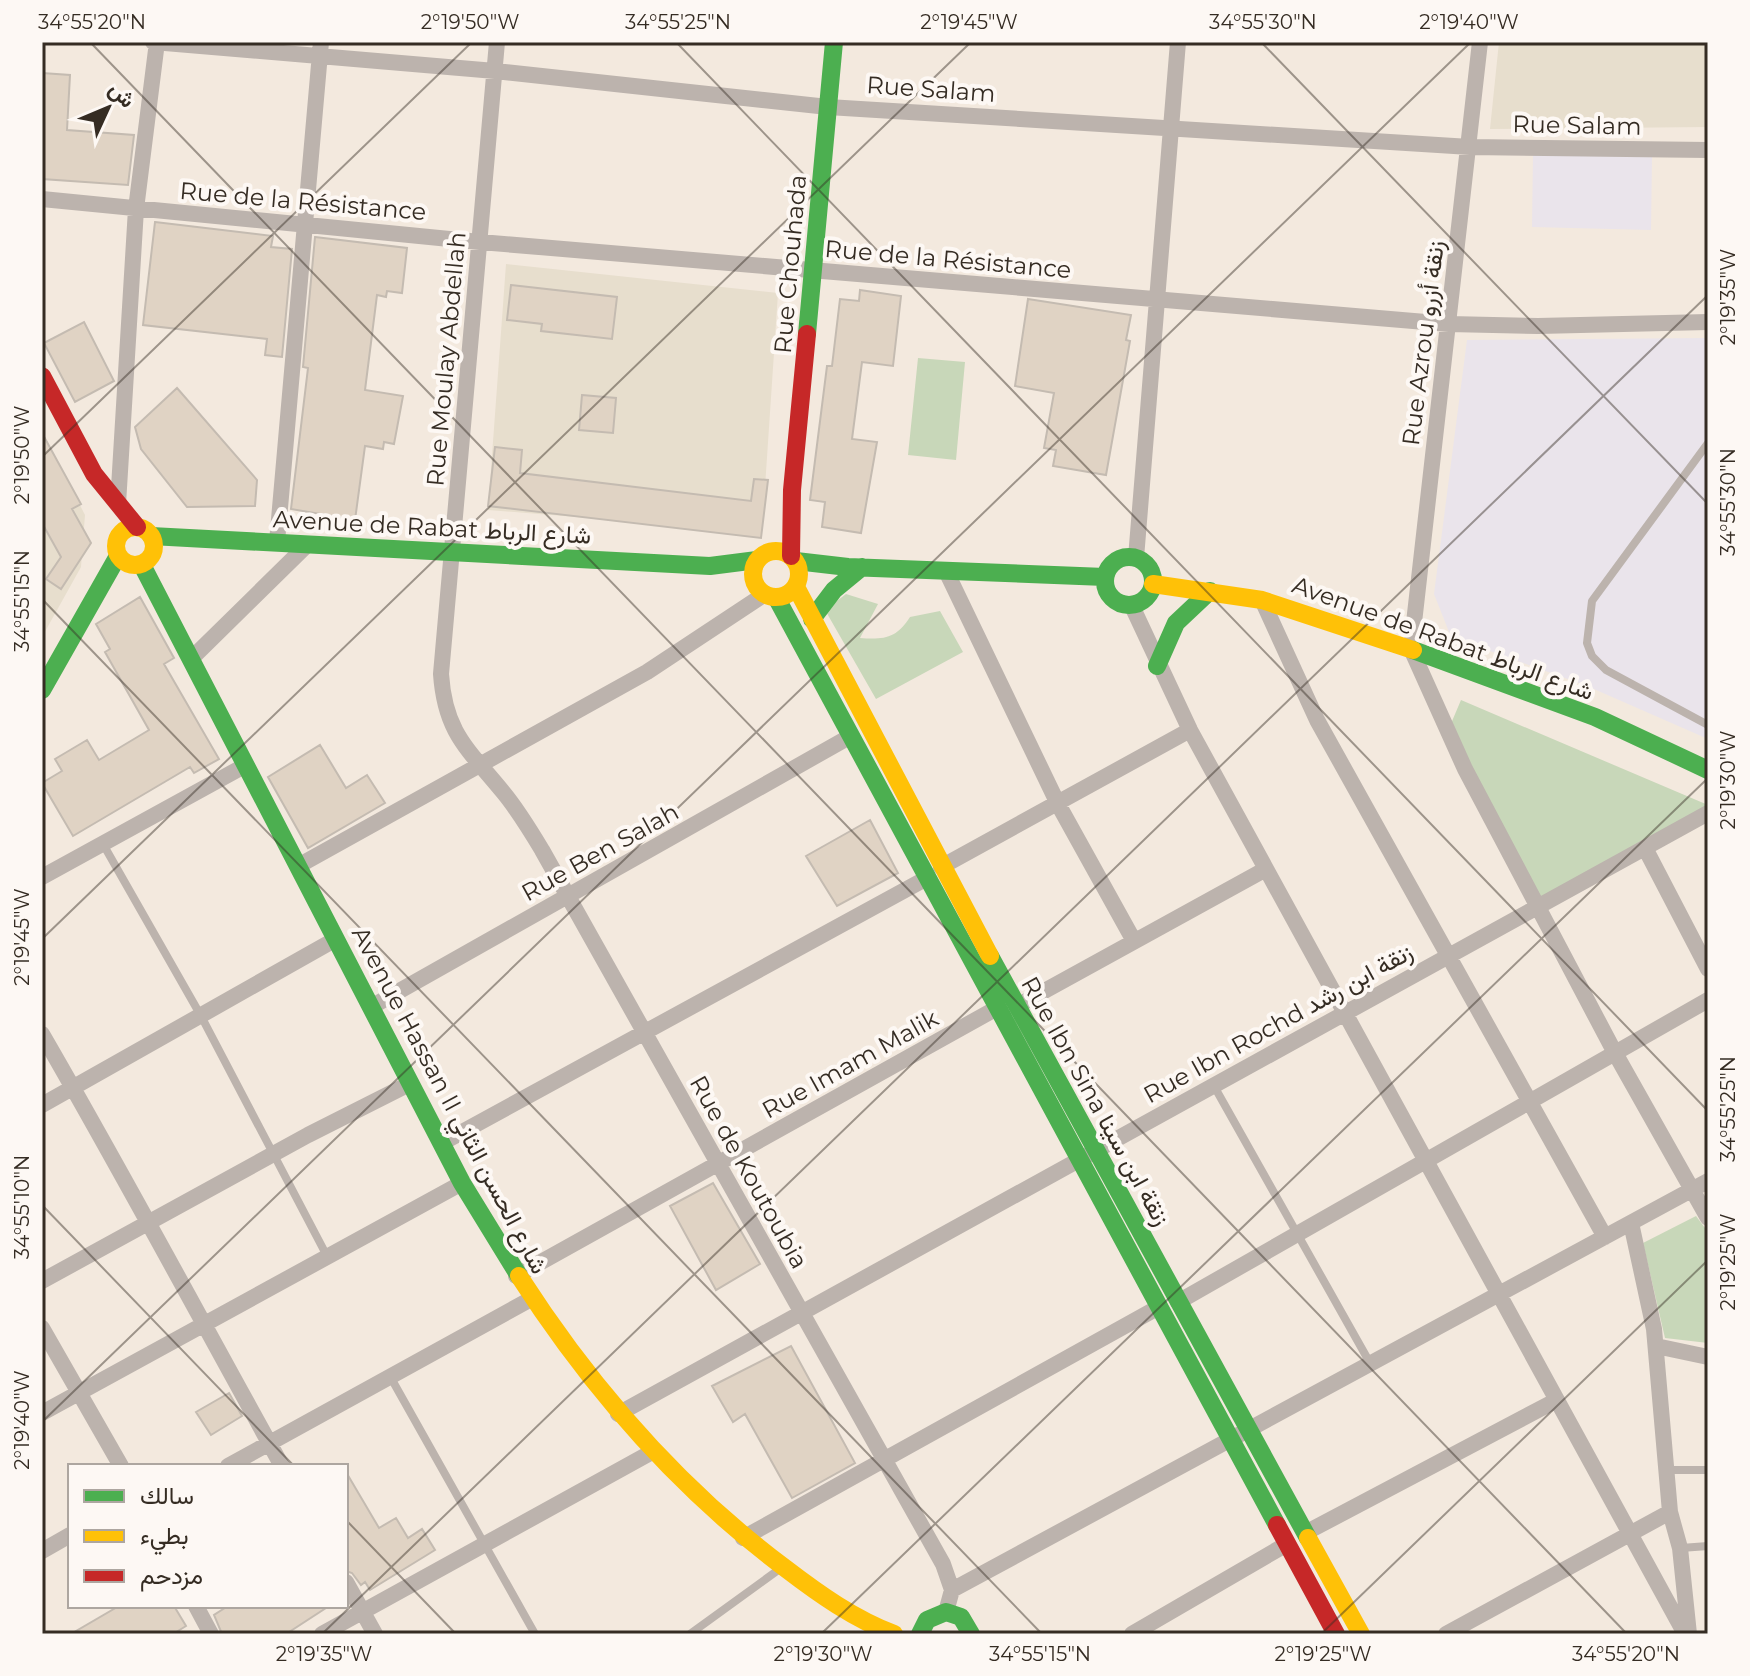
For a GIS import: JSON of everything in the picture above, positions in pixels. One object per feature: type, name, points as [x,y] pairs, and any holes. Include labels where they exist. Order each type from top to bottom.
[{"type":"street","name":"Rue Salam","points":[[155,42],[320,49],[828,107],[1470,147],[1708,150]]},
{"type":"street","points":[[118,504],[136,209],[155,42]]},
{"type":"street","name":"Rue Moulay Abdellah","points":[[479,766],[462,746],[442,699],[441,674],[497,42]]},
{"type":"street","name":"Rue Chouhada","points":[[797,584],[792,490],[834,42]]},
{"type":"street","points":[[1136,558],[1178,42]]},
{"type":"street","name":"Rue Azrou زنقة أزرو","points":[[1411,649],[1480,42]]},
{"type":"street","points":[[277,542],[320,49]]},
{"type":"street","name":"Rue de la Résistance","points":[[42,199],[814,272],[1449,324],[1538,326],[1708,322]]},
{"type":"street","points":[[42,376],[94,474],[144,531],[154,549],[142,565],[128,565],[117,549],[94,474]]},
{"type":"street","name":"Rue Chouhada","points":[[765,591],[763,556],[792,490]]},
{"type":"street","points":[[42,690],[117,549],[121,532],[144,531]]},
{"type":"street","name":"Avenue de Rabat شارع الرباط","points":[[144,531],[308,544],[710,566],[763,556]]},
{"type":"street","points":[[191,659],[308,544]]},
{"type":"street","points":[[763,556],[855,567],[1105,577]]},
{"type":"street","points":[[1120,558],[1136,558],[1149,567],[1153,584],[1146,598],[1131,604],[1115,600],[1106,586],[1105,577],[1120,558]]},
{"type":"street","name":"Avenue Hassan II شارع الحسن الثاني","points":[[142,565],[462,1183],[531,1299],[618,1414],[652,1452],[743,1538],[880,1632]]},
{"type":"street","name":"Avenue de Rabat شارع الرباط","points":[[710,566],[765,591]]},
{"type":"street","points":[[298,866],[647,672],[765,591],[855,567]]},
{"type":"street","points":[[812,619],[855,567]]},
{"type":"street","points":[[946,571],[1058,804],[1134,941]]},
{"type":"street","name":"Rue Ibn Sina زنقة ابن سينا","points":[[797,584],[997,1008],[1178,1302],[1361,1634]]},
{"type":"street","name":"Avenue de Rabat شارع الرباط","points":[[1153,584],[1262,600],[1411,649],[1595,717],[1708,770]]},
{"type":"street","name":"Rue Ibn Sina زنقة ابن سينا","points":[[765,591],[1017,1006],[1159,1307],[1336,1634]]},
{"type":"street","points":[[1157,666],[1176,623],[1210,591]]},
{"type":"street","points":[[1262,600],[1317,720],[1605,1237]]},
{"type":"street","points":[[1131,604],[1157,666],[1190,730],[1687,1634]]},
{"type":"street","points":[[1411,649],[1465,769],[1615,1053],[1708,1218]]},
{"type":"street","points":[[442,1143],[1190,730]]},
{"type":"street","name":"Rue Ben Salah","points":[[371,1007],[851,736]]},
{"type":"street","points":[[42,877],[246,765]]},
{"type":"street","name":"Rue de Koutoubia","points":[[479,766],[524,820],[569,897],[947,1572],[952,1590]]},
{"type":"street","name":"Rue Ibn Rochd زنقة ابن رشد","points":[[618,1414],[1708,813]]},
{"type":"street","points":[[1645,848],[1708,969]]},
{"type":"street","points":[[1017,1006],[1266,869]]},
{"type":"street","points":[[42,1105],[336,939]]},
{"type":"street","points":[[1178,1302],[1708,1000]]},
{"type":"street","name":"Rue Imam Malik","points":[[516,1276],[997,1008]]},
{"type":"street","points":[[42,1034],[150,1220],[203,1328],[281,1464]]},
{"type":"street","points":[[42,1281],[272,1154],[411,1083]]},
{"type":"street","points":[[946,1612],[952,1590],[1708,1181]]},
{"type":"street","points":[[42,1413],[203,1328],[462,1183]]},
{"type":"street","points":[[1631,1223],[1656,1346],[1670,1512],[1680,1548],[1687,1634]]},
{"type":"street","points":[[232,1464],[531,1299]]},
{"type":"street","points":[[743,1538],[1159,1307]]},
{"type":"street","points":[[42,1328],[120,1464]]},
{"type":"street","points":[[1656,1346],[1708,1357]]},
{"type":"street","points":[[1305,1533],[1557,1400]]},
{"type":"street","points":[[322,1634],[652,1452]]},
{"type":"street","points":[[1446,1634],[1631,1536],[1670,1512]]},
{"type":"street","points":[[42,1551],[68,1536]]},
{"type":"street","points":[[1132,1634],[1287,1544]]},
{"type":"street","points":[[348,1586],[375,1634]]},
{"type":"street","points":[[197,1608],[211,1634]]},
{"type":"street","points":[[920,1634],[927,1620],[946,1612],[961,1617],[971,1634]]},
{"type":"lane","points":[[1708,443],[1592,601],[1587,643],[1592,656],[1606,670],[1708,725]]},
{"type":"lane","points":[[103,844],[201,1016],[328,1258]]},
{"type":"lane","points":[[1214,1086],[1370,1364]]},
{"type":"lane","points":[[391,1378],[535,1634]]},
{"type":"lane","points":[[1668,1470],[1708,1470]]},
{"type":"lane","points":[[1680,1548],[1708,1546]]},
{"type":"lane","points":[[690,1634],[782,1567]]},
{"type":"shaded area","points":[[1499,42],[1708,42],[1708,127],[1490,129]]},
{"type":"shaded area","points":[[1533,154],[1652,157],[1651,230],[1532,227]]},
{"type":"shaded area","points":[[506,264],[778,293],[762,532],[488,510]]},
{"type":"shaded area","points":[[1708,338],[1708,739],[1587,686],[1451,637],[1434,594],[1467,340]]},
{"type":"shaded area","points":[[42,431],[85,515],[81,567],[42,637]]},
{"type":"green space","points":[[918,358],[965,362],[956,460],[908,455]]},
{"type":"green space","points":[[846,594],[878,604],[860,638],[889,636],[910,617],[940,611],[963,652],[876,699],[825,610]]},
{"type":"green space","points":[[1461,700],[1708,805],[1708,816],[1539,907],[1447,733]]},
{"type":"green space","points":[[1696,1216],[1708,1232],[1708,1343],[1665,1338],[1643,1243]]},
{"type":"building","points":[[42,73],[70,75],[67,130],[134,135],[128,185],[42,179]]},
{"type":"building","points":[[155,222],[273,236],[271,247],[292,249],[282,357],[265,355],[267,339],[143,325]]},
{"type":"building","points":[[315,237],[407,248],[402,293],[387,291],[386,297],[377,295],[365,390],[403,396],[394,444],[384,442],[383,449],[365,446],[355,520],[291,509],[308,368],[303,367]]},
{"type":"building","points":[[511,285],[617,297],[612,339],[541,331],[542,324],[507,320]]},
{"type":"building","points":[[860,290],[901,296],[893,366],[862,362],[852,439],[877,442],[861,533],[822,527],[825,502],[810,500],[827,366],[832,366],[840,299],[859,301]]},
{"type":"building","points":[[1028,299],[1131,315],[1126,340],[1130,341],[1106,475],[1053,466],[1056,450],[1044,448],[1054,393],[1015,386]]},
{"type":"building","points":[[84,322],[114,381],[75,402],[44,343]]},
{"type":"building","points":[[177,388],[257,480],[255,506],[187,507],[141,449],[135,427]]},
{"type":"building","points":[[582,395],[616,398],[613,433],[579,430]]},
{"type":"building","points":[[42,433],[81,504],[72,509],[91,543],[61,589],[46,579],[61,557],[42,523]]},
{"type":"building","points":[[495,447],[522,450],[520,473],[751,501],[754,479],[768,480],[761,538],[488,506]]},
{"type":"building","points":[[140,597],[174,658],[164,664],[219,759],[194,773],[190,767],[73,836],[42,783],[62,771],[55,759],[87,740],[99,760],[149,730],[105,652],[110,649],[96,624]]},
{"type":"building","points":[[320,745],[346,788],[367,775],[385,803],[308,848],[268,777]]},
{"type":"building","points":[[870,820],[898,873],[837,906],[806,856]]},
{"type":"building","points":[[713,1183],[760,1264],[716,1290],[670,1206]]},
{"type":"building","points":[[791,1346],[855,1463],[792,1498],[745,1414],[733,1422],[712,1386]]},
{"type":"building","points":[[229,1393],[242,1416],[211,1435],[196,1412]]},
{"type":"building","points":[[348,1475],[379,1528],[396,1518],[408,1538],[422,1529],[435,1550],[370,1590],[365,1582],[361,1585],[348,1572]]},
{"type":"building","points":[[116,1608],[175,1608],[186,1626],[173,1634],[71,1634]]},
{"type":"building","points":[[225,1608],[326,1608],[286,1634],[222,1634],[214,1615]]},
{"type":"traffic: fast","points":[[807,334],[834,42]]},
{"type":"traffic: fast","points":[[151,536],[710,566],[757,560]]},
{"type":"traffic: fast","points":[[42,690],[118,556]]},
{"type":"traffic: fast","points":[[1129,557],[1146,564],[1153,581],[1146,598],[1129,605],[1112,598],[1105,581],[1112,564],[1129,557]]},
{"type":"traffic: fast","points":[[796,561],[848,567],[1105,577]]},
{"type":"traffic: fast","points":[[142,565],[462,1183],[519,1276]]},
{"type":"traffic: fast","points":[[812,619],[834,590],[862,567]]},
{"type":"traffic: fast","points":[[1157,666],[1176,623],[1210,591]]},
{"type":"traffic: fast","points":[[776,597],[1277,1525]]},
{"type":"traffic: fast","points":[[1413,650],[1595,717],[1708,770]]},
{"type":"traffic: fast","points":[[990,956],[1308,1538]]},
{"type":"traffic: fast","points":[[920,1634],[927,1620],[946,1612],[961,1617],[971,1634]]},
{"type":"traffic: slow","points":[[135,527],[149,532],[154,546],[149,560],[135,565],[121,560],[116,546],[121,532],[135,527]]},
{"type":"traffic: slow","points":[[776,551],[792,558],[799,574],[792,590],[776,597],[760,590],[753,574],[760,558],[776,551]]},
{"type":"traffic: slow","points":[[1153,584],[1262,600],[1413,650]]},
{"type":"traffic: slow","points":[[796,587],[990,956]]},
{"type":"traffic: slow","points":[[519,1276],[607,1397],[708,1504],[824,1596],[865,1621],[894,1634]]},
{"type":"traffic: slow","points":[[1308,1538],[1361,1634]]},
{"type":"traffic: jam","points":[[791,556],[792,490],[807,334]]},
{"type":"traffic: jam","points":[[42,376],[94,474],[137,527]]},
{"type":"traffic: jam","points":[[1277,1525],[1336,1634]]}]
